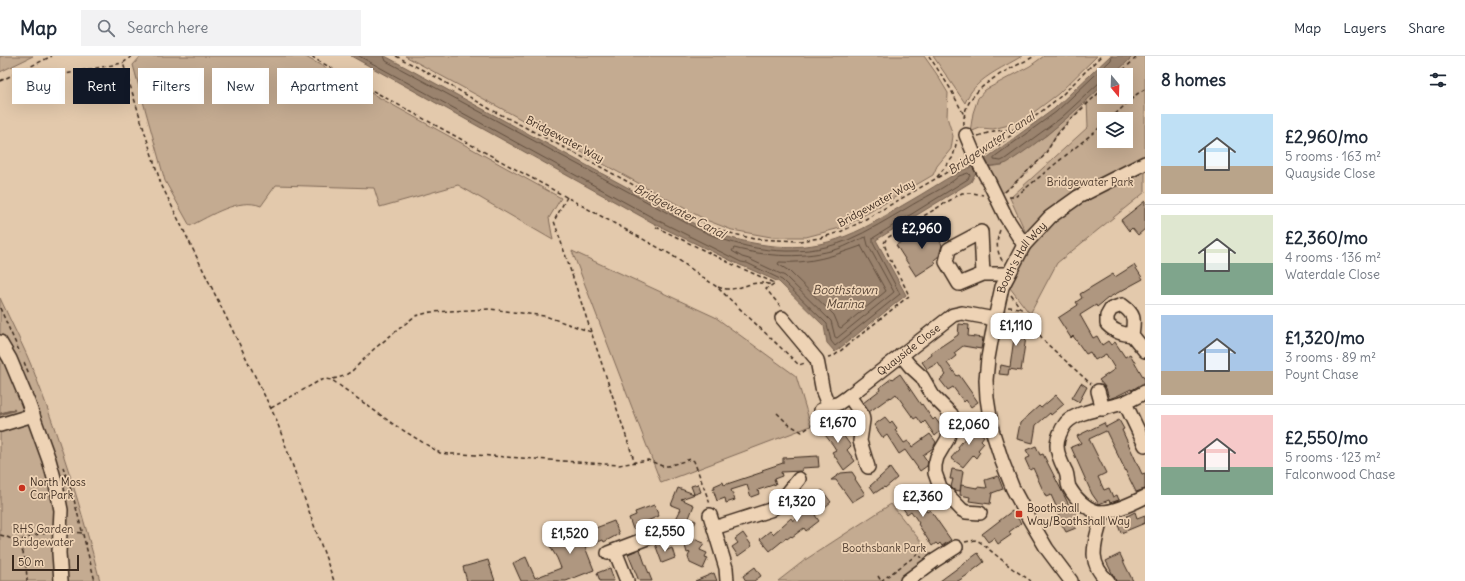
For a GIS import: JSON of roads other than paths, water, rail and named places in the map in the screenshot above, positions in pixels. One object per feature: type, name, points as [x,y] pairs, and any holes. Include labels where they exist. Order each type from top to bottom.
[{"type":"street","points":[[966,137],[1006,217],[1024,245]]},
{"type":"street","name":"Booth's Hall Way","points":[[1071,581],[1047,549],[1027,515],[1013,489],[1002,461],[990,417],[986,380],[988,358],[995,319],[1006,280],[1024,245],[1050,217],[1065,205],[1145,163]]},
{"type":"street","points":[[983,274],[1006,280]]},
{"type":"street","points":[[1132,335],[1139,318],[1122,305],[1111,309],[1107,316],[1107,324],[1114,331],[1132,335],[1145,351]]},
{"type":"street","name":"Quayside Close","points":[[782,318],[817,360],[824,392],[825,408],[839,403],[849,396],[953,315],[962,313],[995,319]]},
{"type":"street","points":[[0,342],[10,359],[33,416],[49,460],[59,498],[61,510],[59,553],[61,581]]},
{"type":"street","points":[[901,355],[910,366],[919,373],[933,396],[952,414],[960,419],[937,457],[935,473],[940,487],[962,510],[965,516],[980,513]]},
{"type":"street","points":[[1098,391],[1103,409]]},
{"type":"street","points":[[1145,392],[1125,403],[1079,414],[1066,423],[1060,434],[1057,446],[1060,461],[1066,473],[1069,486],[1076,497],[1089,508],[1103,512],[1132,504],[1145,497]]},
{"type":"street","points":[[849,396],[862,415],[863,426],[860,441],[867,453],[868,467]]},
{"type":"street","points":[[1125,403],[1145,445]]},
{"type":"street","points":[[0,425],[33,416]]},
{"type":"street","points":[[714,528],[770,510],[794,495],[799,480]]},
{"type":"street","points":[[1103,512],[1094,556],[1096,568],[1108,581]]},
{"type":"street","points":[[710,515],[726,568],[727,581]]},
{"type":"street","points":[[627,581],[611,552],[658,534]]},
{"type":"street","points":[[907,581],[956,547]]},
{"type":"water","name":"Boothstown Marina","points":[[351,56],[385,56],[706,230],[723,236],[758,244],[794,247],[829,242],[871,224],[960,172],[977,164],[980,170],[975,174],[971,182],[876,240],[906,295],[835,352],[827,343],[824,326],[779,282],[655,224]]},
{"type":"water","points":[[1110,56],[1133,56],[1120,68],[1097,68]]},
{"type":"water","points":[[1097,68],[1097,90],[1069,116],[1045,136],[1007,163],[986,167],[984,160],[1054,109]]},
{"type":"waterway","points":[[0,414],[14,410]]},
{"type":"place","name":"North Moss Car Park","points":[[22,488]]},
{"type":"place","name":"Boothshall Way/Boothshall Way","points":[[1019,514]]},
{"type":"water label","name":"Bridgewater Canal","points":[[991,143]]},
{"type":"water label","name":"Bridgewater Canal","points":[[680,211]]},
{"type":"park label","name":"Bridgewater Park","points":[[1090,182]]},
{"type":"park label","name":"RHS Garden Bridgewater","points":[[43,535]]},
{"type":"park label","name":"Boothsbank Park","points":[[884,548]]}]
